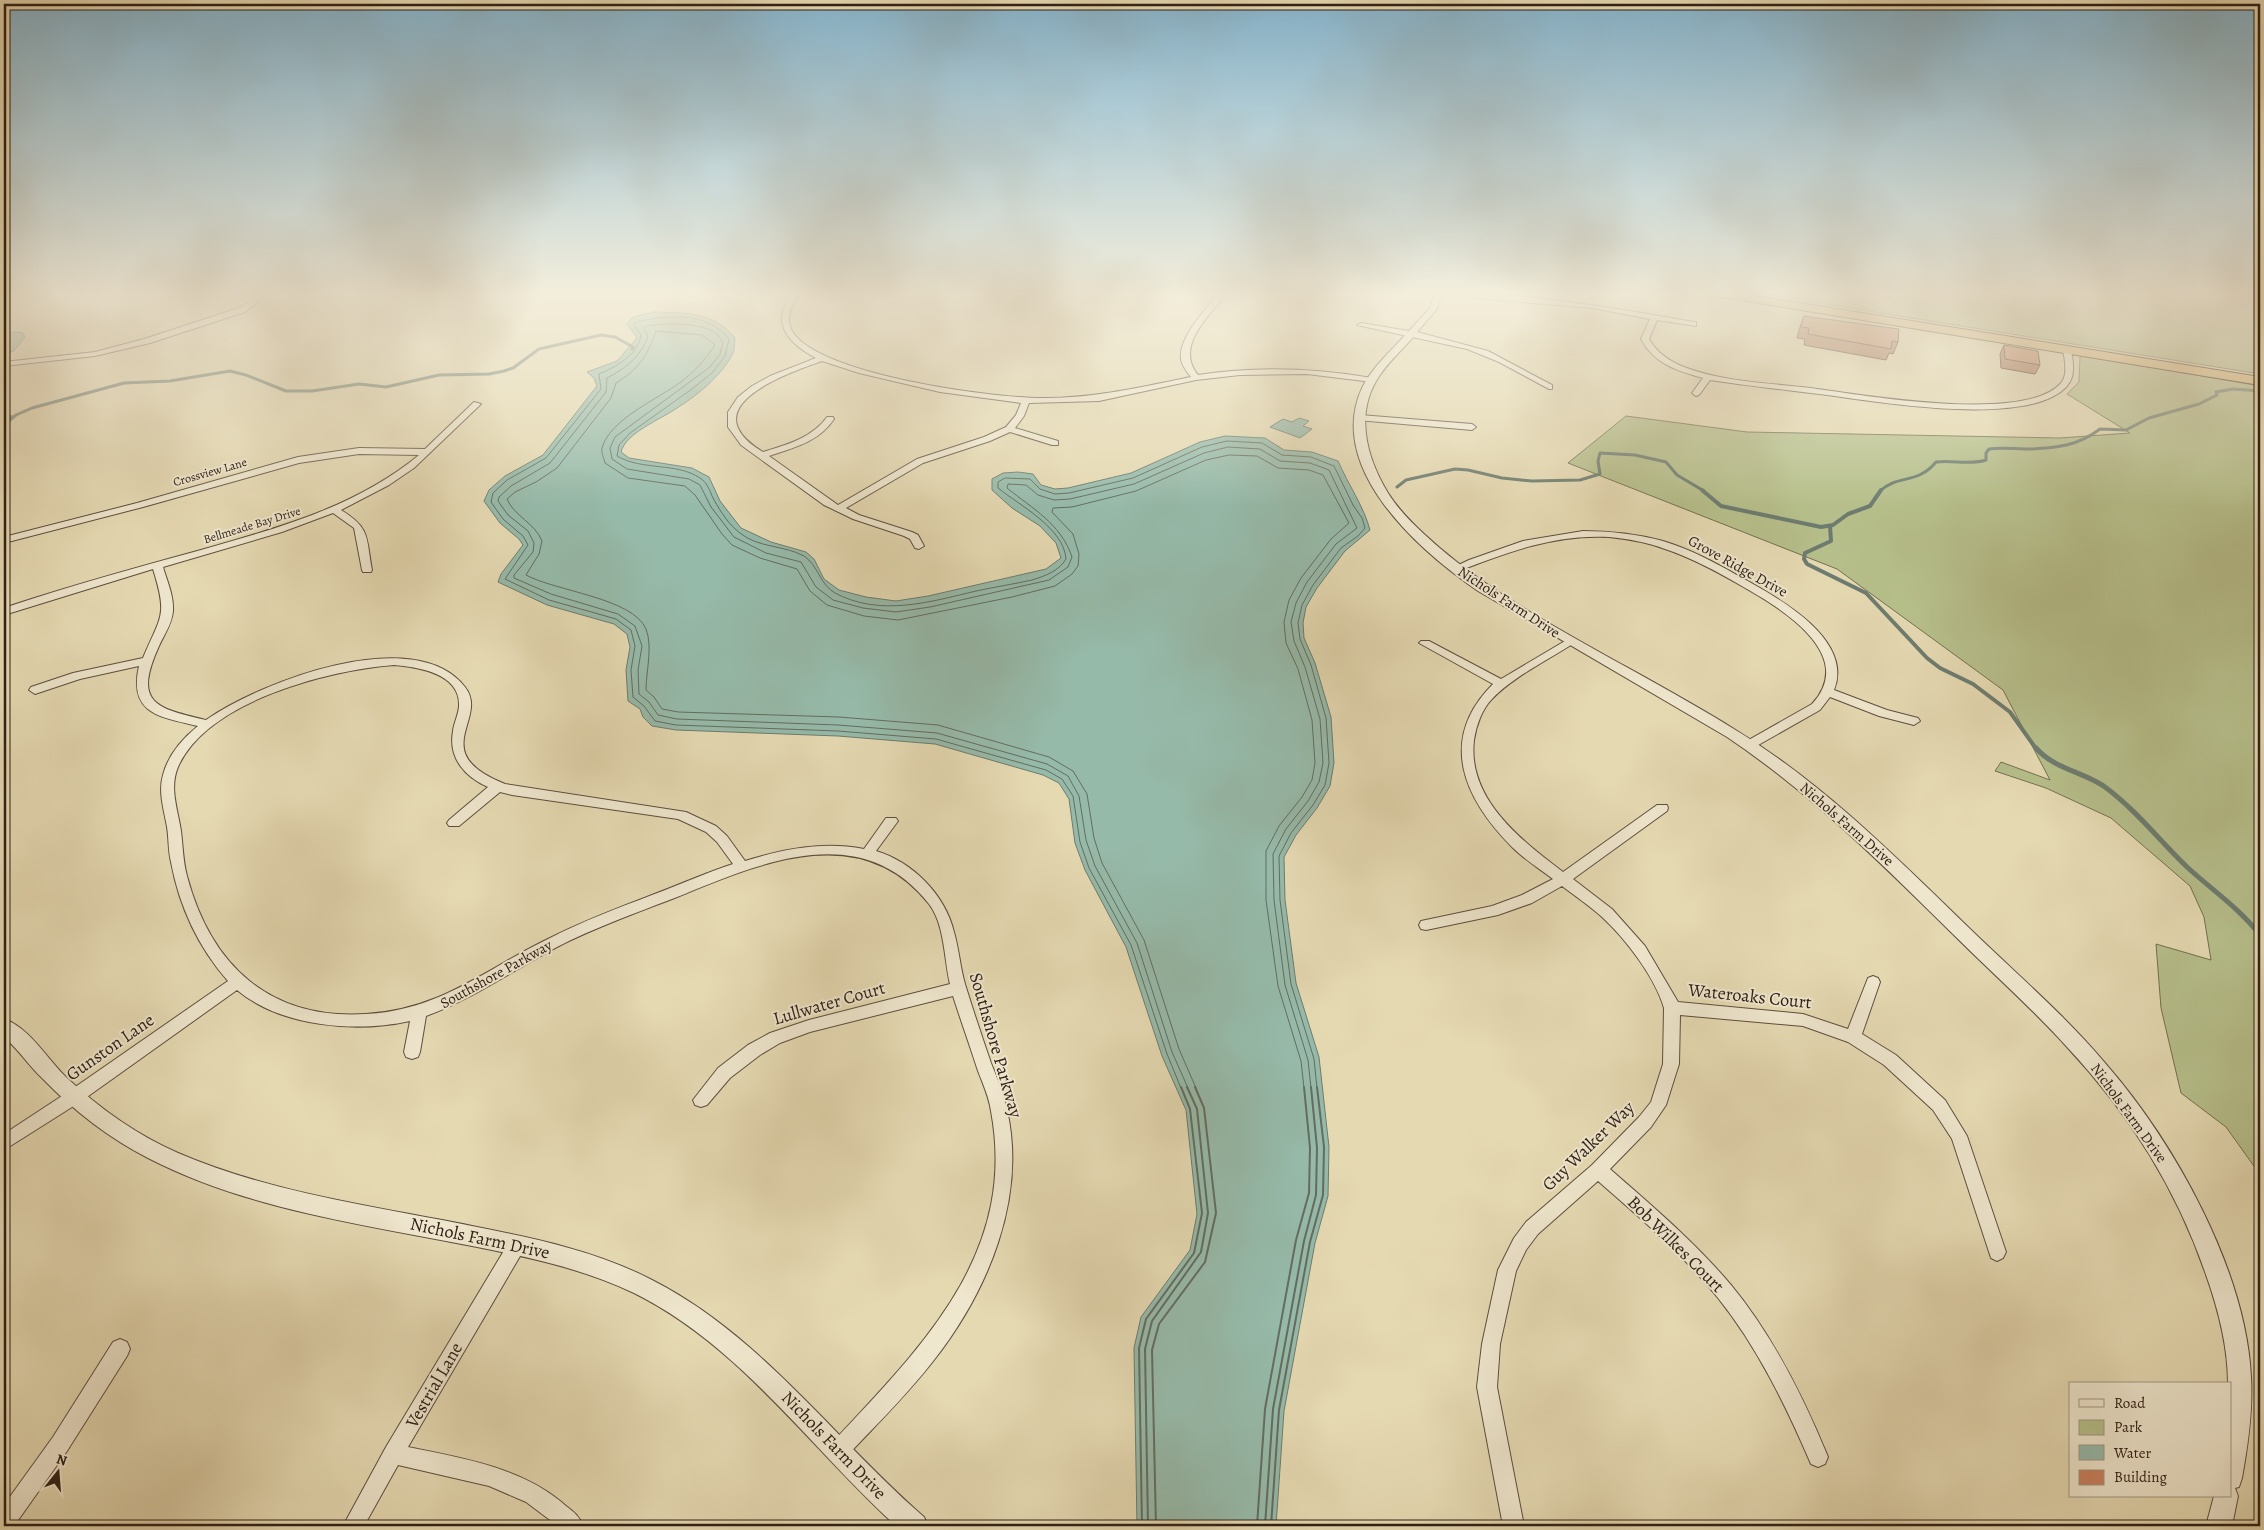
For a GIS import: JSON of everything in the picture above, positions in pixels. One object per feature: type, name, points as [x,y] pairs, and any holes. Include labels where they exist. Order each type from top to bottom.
[{"type":"highway","points":[[2150,363],[2260,381]]},
{"type":"street","points":[[810,363],[767,380],[751,390],[736,404],[731,419],[735,434],[761,456],[817,497],[838,509],[908,534],[914,537],[919,546]]},
{"type":"street","points":[[838,363],[853,369],[947,392],[1026,401],[1099,398],[1144,391],[1196,378],[1239,373],[1273,371],[1332,374],[1372,380]]},
{"type":"street","points":[[1187,363],[1196,378]]},
{"type":"street","name":"Nichols Farm Drive","points":[[1386,363],[1372,380],[1363,400],[1360,418],[1363,452],[1369,469],[1401,520],[1455,568],[1516,609],[1749,745],[1828,804],[1962,931],[2074,1042],[2111,1085],[2174,1176],[2204,1238],[2230,1316],[2238,1353],[2240,1391],[2237,1440],[2232,1467]]},
{"type":"street","points":[[1507,363],[1549,387]]},
{"type":"street","points":[[1672,363],[1681,369],[1708,378],[1935,406],[2003,406],[2030,402],[2054,394],[2064,385],[2070,372],[2069,363]]},
{"type":"street","points":[[1696,393],[1708,378]]},
{"type":"street","points":[[838,509],[920,460],[987,439],[1010,429],[1020,416],[1026,401]]},
{"type":"street","name":"Bellmeade Bay Drive","points":[[4,612],[62,592],[285,529],[335,510],[387,483],[410,467],[477,404]]},
{"type":"street","points":[[761,456],[803,440],[823,429],[830,418]]},
{"type":"street","points":[[1360,418],[1472,426]]},
{"type":"street","points":[[1010,429],[1055,443]]},
{"type":"street","name":"Crossview Lane","points":[[4,540],[150,502],[298,460],[359,451],[426,452]]},
{"type":"street","points":[[335,510],[354,522],[359,528],[367,570]]},
{"type":"street","name":"Grove Ridge Drive","points":[[1455,568],[1552,537],[1573,534],[1617,535],[1665,545],[1707,563],[1770,598],[1798,618],[1817,636],[1826,650],[1832,674],[1828,692]]},
{"type":"street","points":[[157,565],[168,610],[165,623],[146,661],[140,685],[141,694],[147,704],[166,713],[206,724]]},
{"type":"street","name":"Guy Walker Way","points":[[1513,1526],[1487,1387],[1491,1344],[1506,1270],[1520,1244],[1532,1228],[1598,1170],[1645,1122],[1658,1105],[1671,1064],[1672,1008],[1652,969],[1622,928],[1608,913],[1518,845],[1496,822],[1474,787],[1468,766],[1466,748],[1472,721],[1486,698],[1501,684],[1570,641]]},
{"type":"street","points":[[1425,643],[1501,684]]},
{"type":"street","points":[[35,690],[77,676],[146,661]]},
{"type":"street","name":"Southshore Parkway","points":[[741,866],[722,839],[711,830],[681,815],[512,791],[497,787],[473,774],[462,762],[458,752],[457,738],[466,713],[466,701],[460,688],[449,676],[426,666],[412,663],[384,662],[358,664],[330,670],[264,692],[206,724],[173,763],[167,781],[168,798],[174,825],[177,863],[189,901],[204,936],[237,982],[264,999],[288,1009],[327,1018],[361,1021],[419,1013],[477,988],[550,944],[741,866],[793,851],[817,849],[867,854],[904,870],[932,898],[941,914],[959,988],[998,1109],[1003,1139],[1003,1174],[999,1208],[988,1246],[972,1284],[952,1320],[928,1354],[838,1451]]},
{"type":"street","points":[[1749,745],[1816,707],[1828,692],[1883,713],[1914,721]]},
{"type":"street","points":[[454,823],[497,787]]},
{"type":"street","points":[[1426,925],[1493,911],[1527,899],[1562,880],[1662,808]]},
{"type":"street","points":[[867,854],[891,821]]},
{"type":"street","name":"Gunston Lane","points":[[4,1143],[74,1097],[237,982]]},
{"type":"street","points":[[1853,1037],[1873,982]]},
{"type":"street","name":"Lullwater Court","points":[[701,1100],[724,1073],[754,1050],[775,1038],[809,1026],[959,988]]},
{"type":"street","name":"Wateroaks Court","points":[[1672,1008],[1803,1020],[1853,1037],[1875,1049],[1911,1077],[1939,1105],[1959,1136],[1997,1252]]},
{"type":"street","points":[[412,1052],[419,1013]]},
{"type":"street","name":"Nichols Farm Drive","points":[[4,1027],[24,1042],[46,1070],[74,1097],[127,1135],[170,1158],[219,1178],[273,1195],[516,1245],[596,1266],[644,1287],[686,1311],[741,1352],[915,1526]]},
{"type":"street","name":"Bob Wilkes Court","points":[[1598,1170],[1682,1245],[1732,1302],[1778,1369],[1796,1402],[1818,1457]]},
{"type":"street","name":"Vestrial Lane","points":[[353,1526],[393,1454],[516,1245]]},
{"type":"street","points":[[4,1522],[60,1444],[120,1349]]},
{"type":"street","points":[[393,1454],[492,1476],[533,1494],[562,1514],[573,1526]]},
{"type":"street","points":[[2219,1526],[2226,1498]]},
{"type":"green space","points":[[2080,363],[2129,363],[2260,386],[2260,1188],[2256,1169],[2226,1127],[2181,1093],[2161,1008],[2156,944],[2211,960],[2204,917],[2190,886],[2111,818],[2046,788],[1995,771],[2001,762],[2050,780],[2003,690],[1837,569],[1568,463],[1626,416],[1747,432],[2060,438],[2130,433],[2067,394],[2079,382]]},
{"type":"green space","points":[[2194,363],[2260,363],[2260,374]]},
{"type":"water","points":[[610,363],[727,363],[715,378],[699,392],[682,405],[636,433],[624,445],[621,452],[629,458],[692,468],[709,477],[720,501],[741,528],[771,542],[806,552],[814,559],[824,579],[839,590],[866,597],[896,601],[928,596],[1046,569],[1061,558],[1056,543],[1040,526],[1012,508],[992,490],[992,479],[1003,473],[1033,474],[1041,485],[1055,489],[1068,488],[1131,473],[1200,442],[1225,436],[1265,438],[1284,450],[1312,452],[1338,461],[1360,504],[1370,530],[1345,551],[1317,588],[1306,607],[1303,623],[1304,638],[1315,663],[1331,717],[1334,763],[1330,786],[1317,808],[1296,835],[1284,857],[1285,900],[1296,983],[1319,1057],[1329,1147],[1328,1196],[1315,1243],[1284,1411],[1276,1526],[1137,1526],[1134,1348],[1141,1317],[1190,1250],[1197,1214],[1186,1110],[1162,1056],[1126,947],[1085,870],[1075,843],[1069,799],[1059,783],[1043,775],[935,744],[838,736],[676,730],[652,726],[643,717],[640,709],[628,701],[626,670],[630,647],[627,634],[614,624],[547,605],[498,582],[501,574],[523,545],[519,539],[500,523],[484,501],[489,490],[505,476],[543,455],[597,386],[594,378],[587,372]]},
{"type":"water","points":[[1299,418],[1309,421],[1303,426],[1312,429],[1300,438],[1270,427],[1283,419],[1292,422]]},
{"type":"waterway","points":[[4,425],[16,415],[32,408],[124,383],[170,381],[230,371],[246,375],[286,391],[312,391],[359,384],[386,387],[439,375],[489,374],[513,368],[519,363]]},
{"type":"waterway","points":[[1881,491],[1894,483],[1922,474],[1936,462],[1986,460],[1986,453],[1989,449],[2058,447],[2075,443],[2100,429],[2126,430],[2149,418],[2199,404],[2217,395],[2216,392],[2233,389],[2260,391]]},
{"type":"waterway","points":[[4,416],[13,417]]},
{"type":"waterway","points":[[1397,487],[1406,480],[1455,469],[1502,478],[1532,481],[1580,480],[1600,474],[1598,461],[1600,453],[1635,455],[1666,462],[1677,475],[1704,491]]},
{"type":"waterway","points":[[1702,490],[1721,506],[1821,527],[1833,525],[1848,514],[1870,506],[1881,491]]},
{"type":"waterway","points":[[1830,526],[1831,541],[1805,553],[1804,559],[1807,564],[1866,593],[1927,658],[1940,668],[1973,684],[2010,712],[2037,750]]},
{"type":"waterway","points":[[2036,748],[2051,761],[2097,782],[2116,796],[2187,867],[2234,908],[2260,935]]}]
